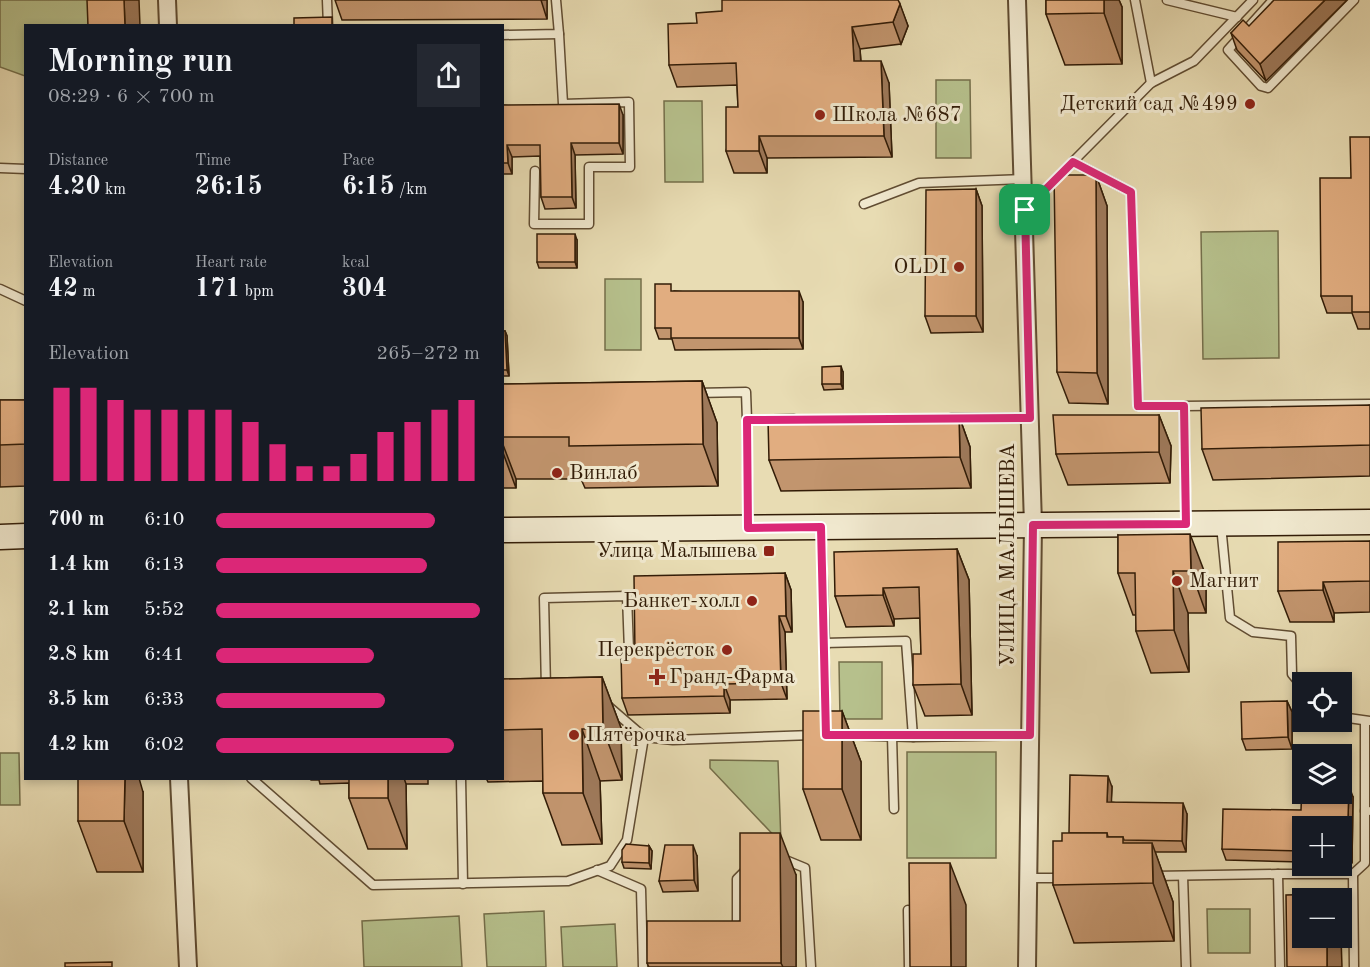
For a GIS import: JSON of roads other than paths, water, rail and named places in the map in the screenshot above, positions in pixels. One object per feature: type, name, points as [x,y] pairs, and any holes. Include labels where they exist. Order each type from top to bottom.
[{"type":"main road","points":[[504,530],[1370,522]]},
{"type":"main road","points":[[0,537],[24,536]]},
{"type":"street","points":[[167,0],[168,24]]},
{"type":"street","name":"УЛИЦА МАЛЫШЕВА","points":[[1017,0],[1033,525],[1027,967]]},
{"type":"street","points":[[179,780],[188,967]]},
{"type":"lane","points":[[327,0],[328,24]]},
{"type":"lane","points":[[535,171],[534,224],[589,224],[590,168],[630,167],[629,102],[563,104],[556,0]]},
{"type":"lane","points":[[1135,0],[1151,82]]},
{"type":"lane","points":[[1167,0],[1237,16]]},
{"type":"lane","points":[[1025,210],[1151,82],[1194,61],[1253,0]]},
{"type":"lane","points":[[1273,0],[1228,50],[1261,86],[1268,88],[1354,0]]},
{"type":"lane","points":[[504,35],[559,34]]},
{"type":"lane","points":[[1073,162],[1131,192],[1138,406],[1370,404]]},
{"type":"lane","points":[[0,168],[24,169]]},
{"type":"lane","points":[[864,204],[919,183],[1024,179]]},
{"type":"lane","points":[[0,288],[24,299]]},
{"type":"lane","points":[[688,393],[746,392],[748,528]]},
{"type":"lane","points":[[1184,406],[1186,524]]},
{"type":"lane","points":[[946,418],[1030,418]]},
{"type":"lane","points":[[747,420],[806,419]]},
{"type":"lane","points":[[1221,524],[1230,618],[1253,632],[1291,636],[1292,674]]},
{"type":"lane","points":[[821,527],[826,735]]},
{"type":"lane","points":[[546,703],[544,598],[627,596],[629,651]]},
{"type":"lane","points":[[825,650],[824,643],[906,641],[913,736]]},
{"type":"lane","points":[[603,702],[644,737],[673,740],[826,735],[1030,735]]},
{"type":"lane","points":[[1148,876],[1353,874],[1365,863],[1367,849],[1367,721],[1352,719]]},
{"type":"lane","points":[[892,736],[894,809]]},
{"type":"lane","points":[[254,780],[373,885],[568,881],[610,866],[627,840],[644,737]]},
{"type":"lane","points":[[461,780],[462,884]]},
{"type":"lane","points":[[776,861],[788,861],[805,868],[811,967]]},
{"type":"lane","points":[[737,941],[737,879],[752,863]]},
{"type":"lane","points":[[597,870],[641,890],[643,967]]},
{"type":"lane","points":[[1278,874],[1280,967]]},
{"type":"lane","points":[[1353,874],[1354,967]]},
{"type":"lane","points":[[1183,876],[1186,967]]},
{"type":"lane","points":[[1028,878],[1076,877]]},
{"type":"lane","points":[[908,910],[909,967]]},
{"type":"lane","points":[[642,944],[654,943]]},
{"type":"place","name":"Детский сад №499","points":[[1250,104]]},
{"type":"place","name":"Школа №687","points":[[820,115]]},
{"type":"place","name":"OLDI","points":[[959,267]]},
{"type":"place","name":"Винлаб","points":[[557,473]]},
{"type":"place","name":"Улица Малышева","points":[[769,551]]},
{"type":"place","name":"Магнит","points":[[1177,581]]},
{"type":"place","name":"Банкет-холл","points":[[752,601]]},
{"type":"place","name":"Перекрёсток","points":[[727,650]]},
{"type":"place","name":"Гранд-Фарма","points":[[657,677]]},
{"type":"place","name":"Пятёрочка","points":[[574,735]]}]
